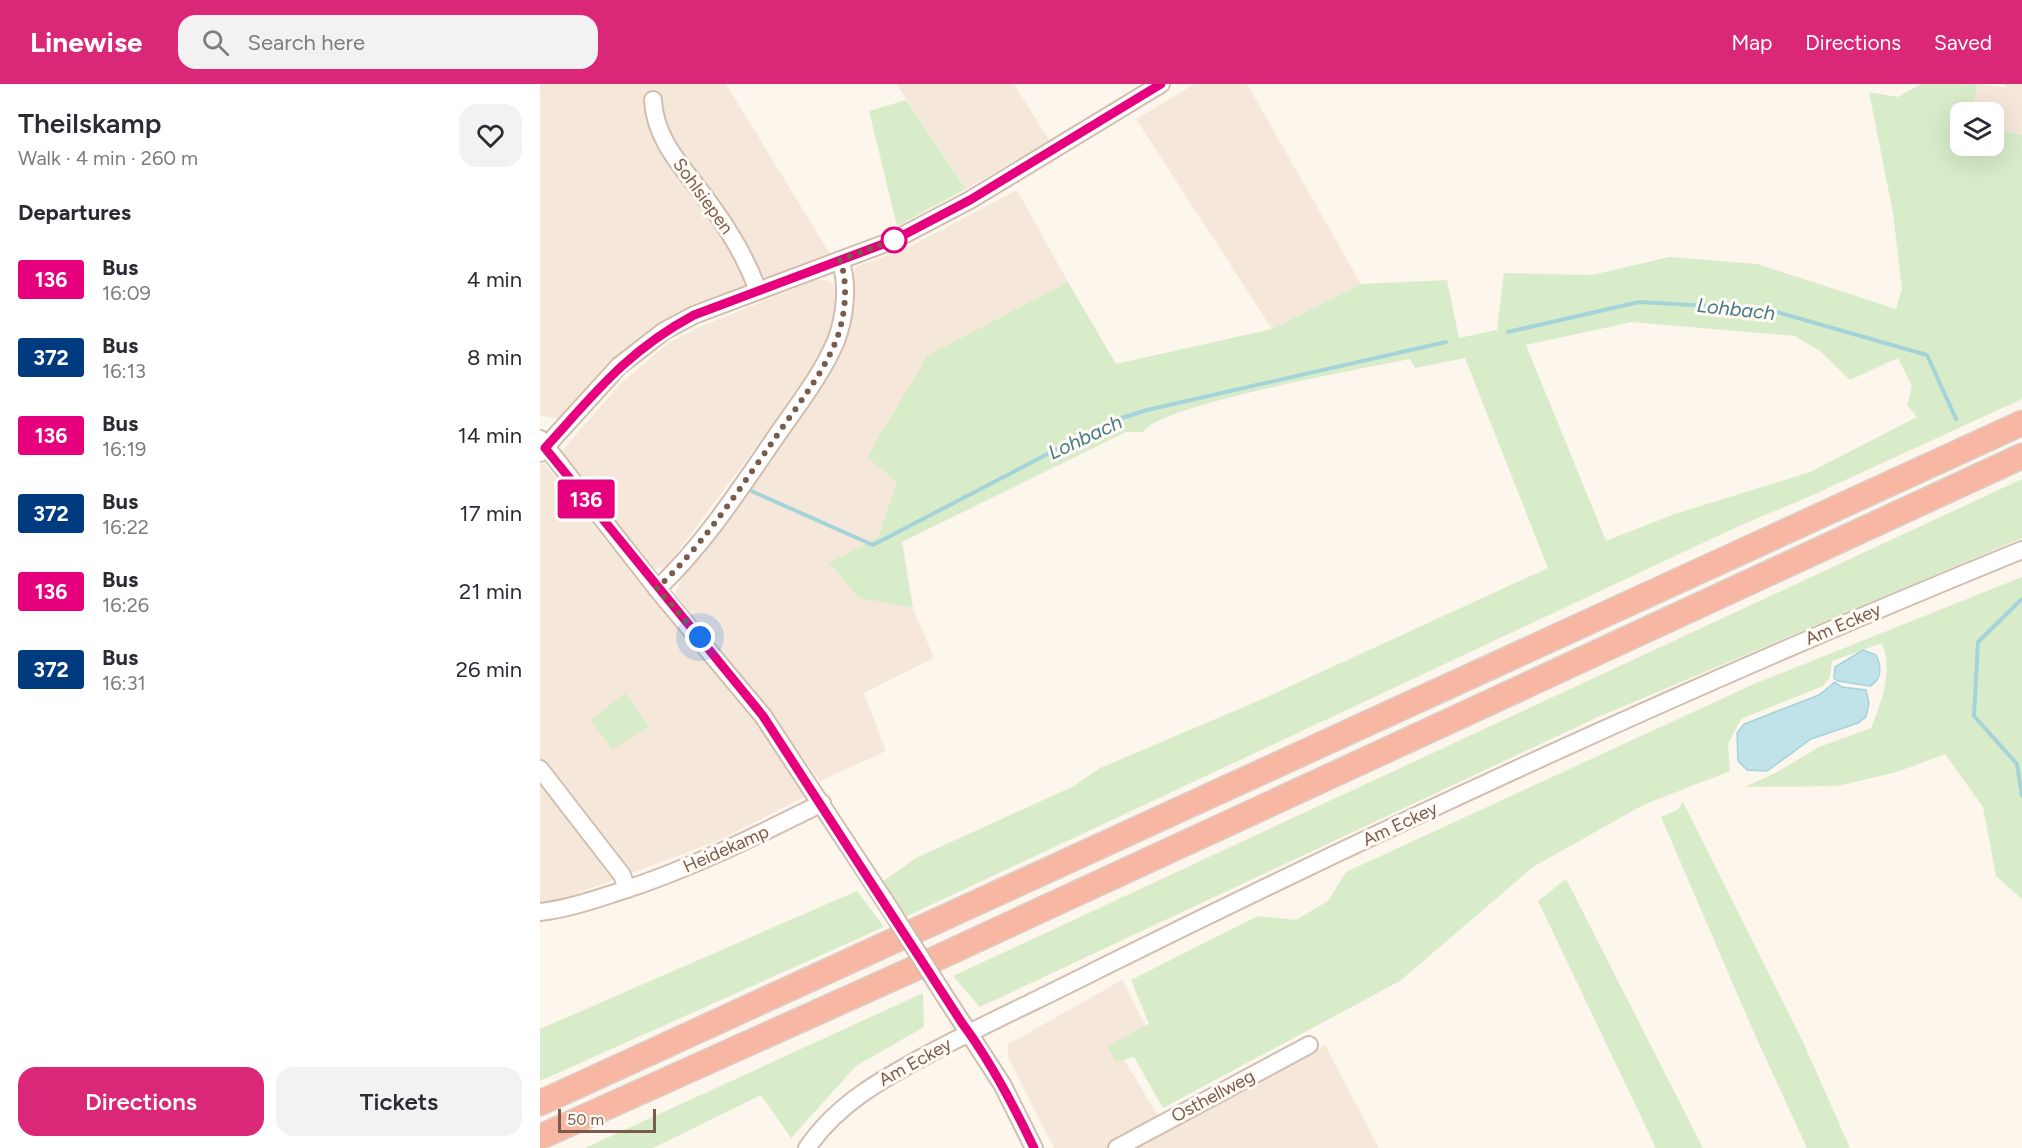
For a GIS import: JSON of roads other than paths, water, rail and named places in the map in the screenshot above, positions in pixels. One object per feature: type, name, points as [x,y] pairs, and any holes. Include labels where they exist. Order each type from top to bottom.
[{"type":"highway","points":[[540,1103],[2022,423]]},
{"type":"highway","points":[[540,1137],[920,966],[2022,456]]},
{"type":"highway","points":[[556,1148],[581,1135],[633,1096]]},
{"type":"street","points":[[1034,1148],[1002,1084],[822,803],[763,716],[542,446],[619,366],[643,346],[694,315],[894,240],[970,200],[1161,84]]},
{"type":"street","name":"Sohlsiepen","points":[[653,100],[654,117],[669,151],[735,239],[758,291]]},
{"type":"street","points":[[657,588],[675,572],[743,484],[823,369],[837,338],[844,301],[845,274],[840,260]]},
{"type":"street","name":"Am Eckey","points":[[807,1148],[829,1121],[865,1090],[969,1033],[1272,883],[1832,627],[2022,550]]},
{"type":"street","points":[[540,769],[622,875],[627,889]]},
{"type":"street","name":"Heidekamp","points":[[540,912],[562,909],[627,889],[729,850],[822,803]]},
{"type":"street","name":"Osthellweg","points":[[1117,1148],[1309,1045]]},
{"type":"water","points":[[1863,650],[1876,655],[1878,659],[1880,672],[1874,683],[1870,686],[1838,681],[1834,678],[1835,667]]},
{"type":"water","points":[[1835,682],[1842,687],[1866,690],[1869,703],[1866,717],[1858,723],[1811,739],[1767,771],[1747,770],[1738,761],[1737,733],[1744,724],[1819,695]]},
{"type":"waterway","name":"Lohbach","points":[[1508,332],[1639,302],[1766,309],[1927,355],[1956,419]]},
{"type":"waterway","name":"Lohbach","points":[[749,490],[873,545],[1109,422],[1147,410],[1446,342]]},
{"type":"waterway","name":"Lohbach","points":[[2022,599],[1978,642],[1974,716],[2017,764],[2022,796]]}]
